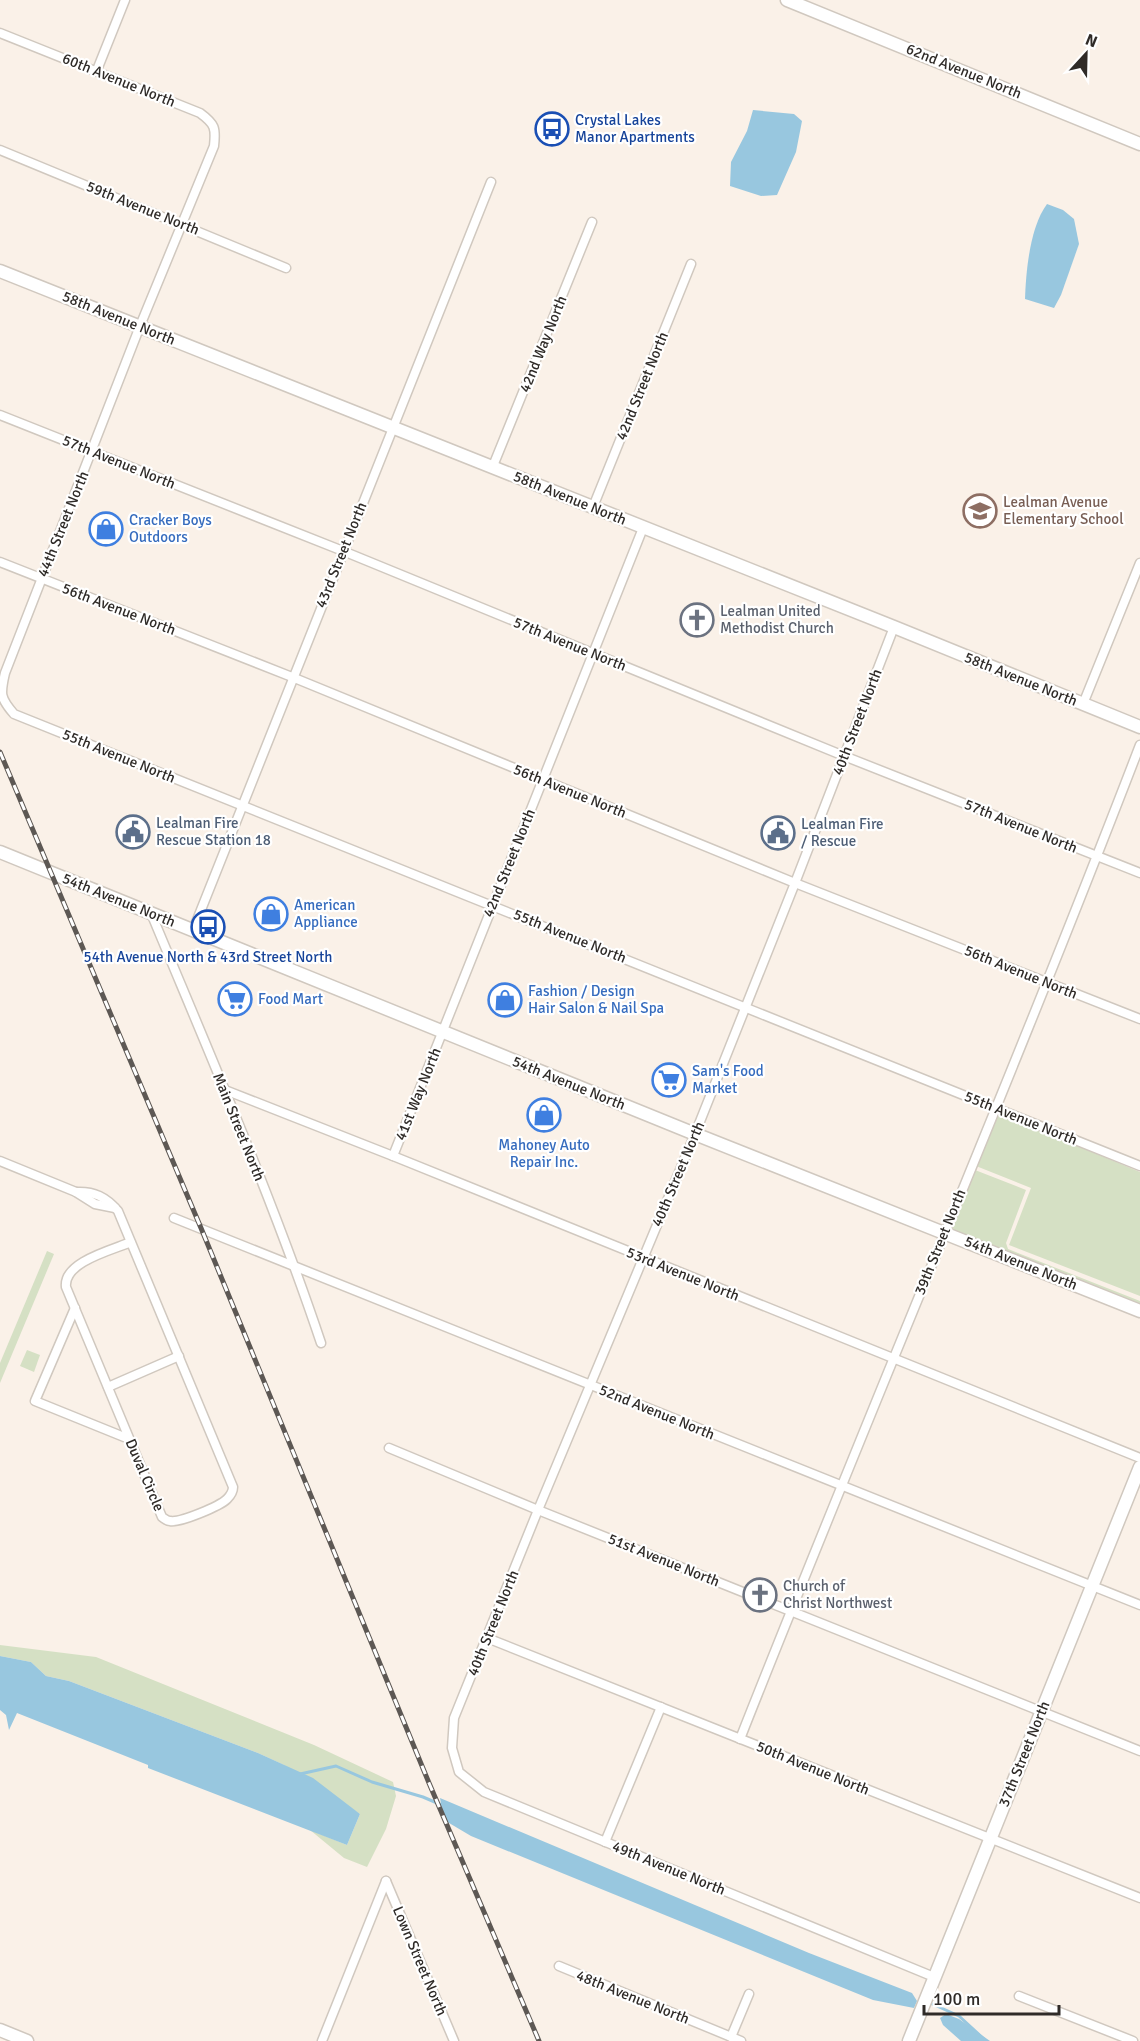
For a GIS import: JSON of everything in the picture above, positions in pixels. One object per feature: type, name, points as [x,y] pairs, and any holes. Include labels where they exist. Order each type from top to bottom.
[{"type":"street","points":[[97,70],[125,0]]},
{"type":"street","name":"62nd Avenue North","points":[[787,0],[1140,144]]},
{"type":"street","name":"60th Avenue North","points":[[0,33],[200,113],[211,121],[216,131],[214,146]]},
{"type":"street","name":"44th Street North","points":[[3,702],[1,690],[5,673],[140,326],[214,146]]},
{"type":"street","name":"59th Avenue North","points":[[0,150],[286,268]]},
{"type":"street","name":"43rd Street North","points":[[193,930],[491,182]]},
{"type":"street","name":"42nd Way North","points":[[493,466],[592,222]]},
{"type":"street","name":"42nd Street North","points":[[593,507],[691,264]]},
{"type":"street","name":"58th Avenue North","points":[[0,271],[393,426],[1140,727]]},
{"type":"street","name":"57th Avenue North","points":[[0,415],[1140,873]]},
{"type":"street","name":"42nd Street North","points":[[443,1032],[644,528]]},
{"type":"street","name":"56th Avenue North","points":[[0,562],[292,677],[795,883],[1140,1019]]},
{"type":"street","points":[[1083,704],[1140,563]]},
{"type":"street","name":"40th Street North","points":[[454,1718],[642,1257],[695,1134],[894,627]]},
{"type":"street","name":"55th Avenue North","points":[[3,702],[14,714],[45,727],[1140,1166]]},
{"type":"street","name":"39th Street North","points":[[740,1739],[1140,745]]},
{"type":"street","name":"54th Avenue North","points":[[0,852],[695,1134],[1140,1311]]},
{"type":"street","name":"Main Street North","points":[[150,913],[225,1090],[295,1266],[321,1343]]},
{"type":"street","name":"41st Way North","points":[[393,1156],[443,1032]]},
{"type":"street","name":"53rd Avenue North","points":[[225,1090],[1140,1458]]},
{"type":"street","name":"Duval Circle","points":[[0,1161],[75,1192],[97,1194],[105,1198],[117,1210],[131,1242],[179,1356],[234,1489],[225,1502],[182,1520],[168,1521],[162,1517],[75,1308],[66,1281],[72,1269],[77,1265],[131,1242]]},
{"type":"street","name":"52nd Avenue North","points":[[174,1218],[1140,1605]]},
{"type":"street","points":[[75,1308],[35,1401],[129,1438]]},
{"type":"street","points":[[108,1387],[179,1356]]},
{"type":"street","name":"51st Avenue North","points":[[389,1448],[1140,1751]]},
{"type":"street","name":"37th Street North","points":[[909,2041],[1140,1467]]},
{"type":"street","name":"50th Avenue North","points":[[487,1638],[1140,1898]]},
{"type":"street","points":[[605,1842],[661,1707]]},
{"type":"street","name":"49th Avenue North","points":[[454,1718],[452,1748],[459,1772],[484,1791],[933,1981]]},
{"type":"street","name":"Lown Street North","points":[[322,2041],[386,1881],[454,2041]]},
{"type":"street","name":"48th Avenue North","points":[[559,1966],[741,2041]]},
{"type":"street","points":[[731,2037],[749,1994]]},
{"type":"street","points":[[1019,1996],[1133,2041]]},
{"type":"street","points":[[0,2031],[27,2041]]},
{"type":"green space","points":[[997,1112],[1140,1172],[1140,1296],[1009,1245],[1031,1188],[976,1166]]},
{"type":"green space","points":[[975,1170],[1026,1190],[1006,1243],[1008,1249],[1140,1301],[1140,1305],[951,1230]]},
{"type":"green space","points":[[47,1251],[54,1254],[0,1383],[0,1363]]},
{"type":"green space","points":[[27,1350],[40,1355],[34,1372],[20,1366]]},
{"type":"green space","points":[[0,1645],[96,1657],[314,1745],[393,1782],[396,1796],[386,1829],[367,1867],[344,1858],[310,1830],[347,1845],[360,1814],[284,1765],[69,1681],[46,1676],[31,1662],[0,1656]]},
{"type":"water","points":[[753,110],[794,114],[802,121],[796,152],[777,195],[761,196],[730,186],[731,162],[747,131]]},
{"type":"water","points":[[1047,204],[1063,210],[1074,219],[1079,244],[1054,308],[1025,299],[1033,237],[1041,213]]},
{"type":"water","points":[[0,1656],[31,1662],[46,1676],[69,1681],[258,1753],[313,1778],[360,1814],[347,1845],[148,1768],[148,1765],[17,1713],[9,1730],[6,1715],[0,1710]]},
{"type":"water","points":[[440,1798],[809,1953],[912,1993],[917,2001],[914,2008],[873,2000],[471,1836],[444,1820]]},
{"type":"water","points":[[946,2014],[959,2019],[990,2041],[961,2041],[943,2025],[940,2018]]},
{"type":"waterway","points":[[300,1774],[336,1766],[372,1782],[423,1797],[444,1806]]},
{"type":"waterway","points":[[928,2002],[959,2016],[986,2041]]},
{"type":"railway","points":[[0,752],[201,1228],[429,1783],[539,2041]]},
{"type":"place","name":"Crystal Lakes Manor Apartments","points":[[552,129]]},
{"type":"place","name":"Lealman Avenue Elementary School","points":[[980,511]]},
{"type":"place","name":"Cracker Boys Outdoors","points":[[106,529]]},
{"type":"place","name":"Lealman United Methodist Church","points":[[697,620]]},
{"type":"place","name":"Lealman Fire Rescue Station 18","points":[[133,832]]},
{"type":"place","name":"Lealman Fire / Rescue","points":[[778,833]]},
{"type":"place","name":"American Appliance","points":[[271,914]]},
{"type":"place","name":"54th Avenue North & 43rd Street North","points":[[208,927]]},
{"type":"place","name":"Food Mart","points":[[235,999]]},
{"type":"place","name":"Fashion / Design Hair Salon & Nail Spa","points":[[505,1000]]},
{"type":"place","name":"Sam's Food Market","points":[[669,1080]]},
{"type":"place","name":"Mahoney Auto Repair Inc.","points":[[544,1115]]},
{"type":"place","name":"Church of Christ Northwest","points":[[760,1595]]}]
